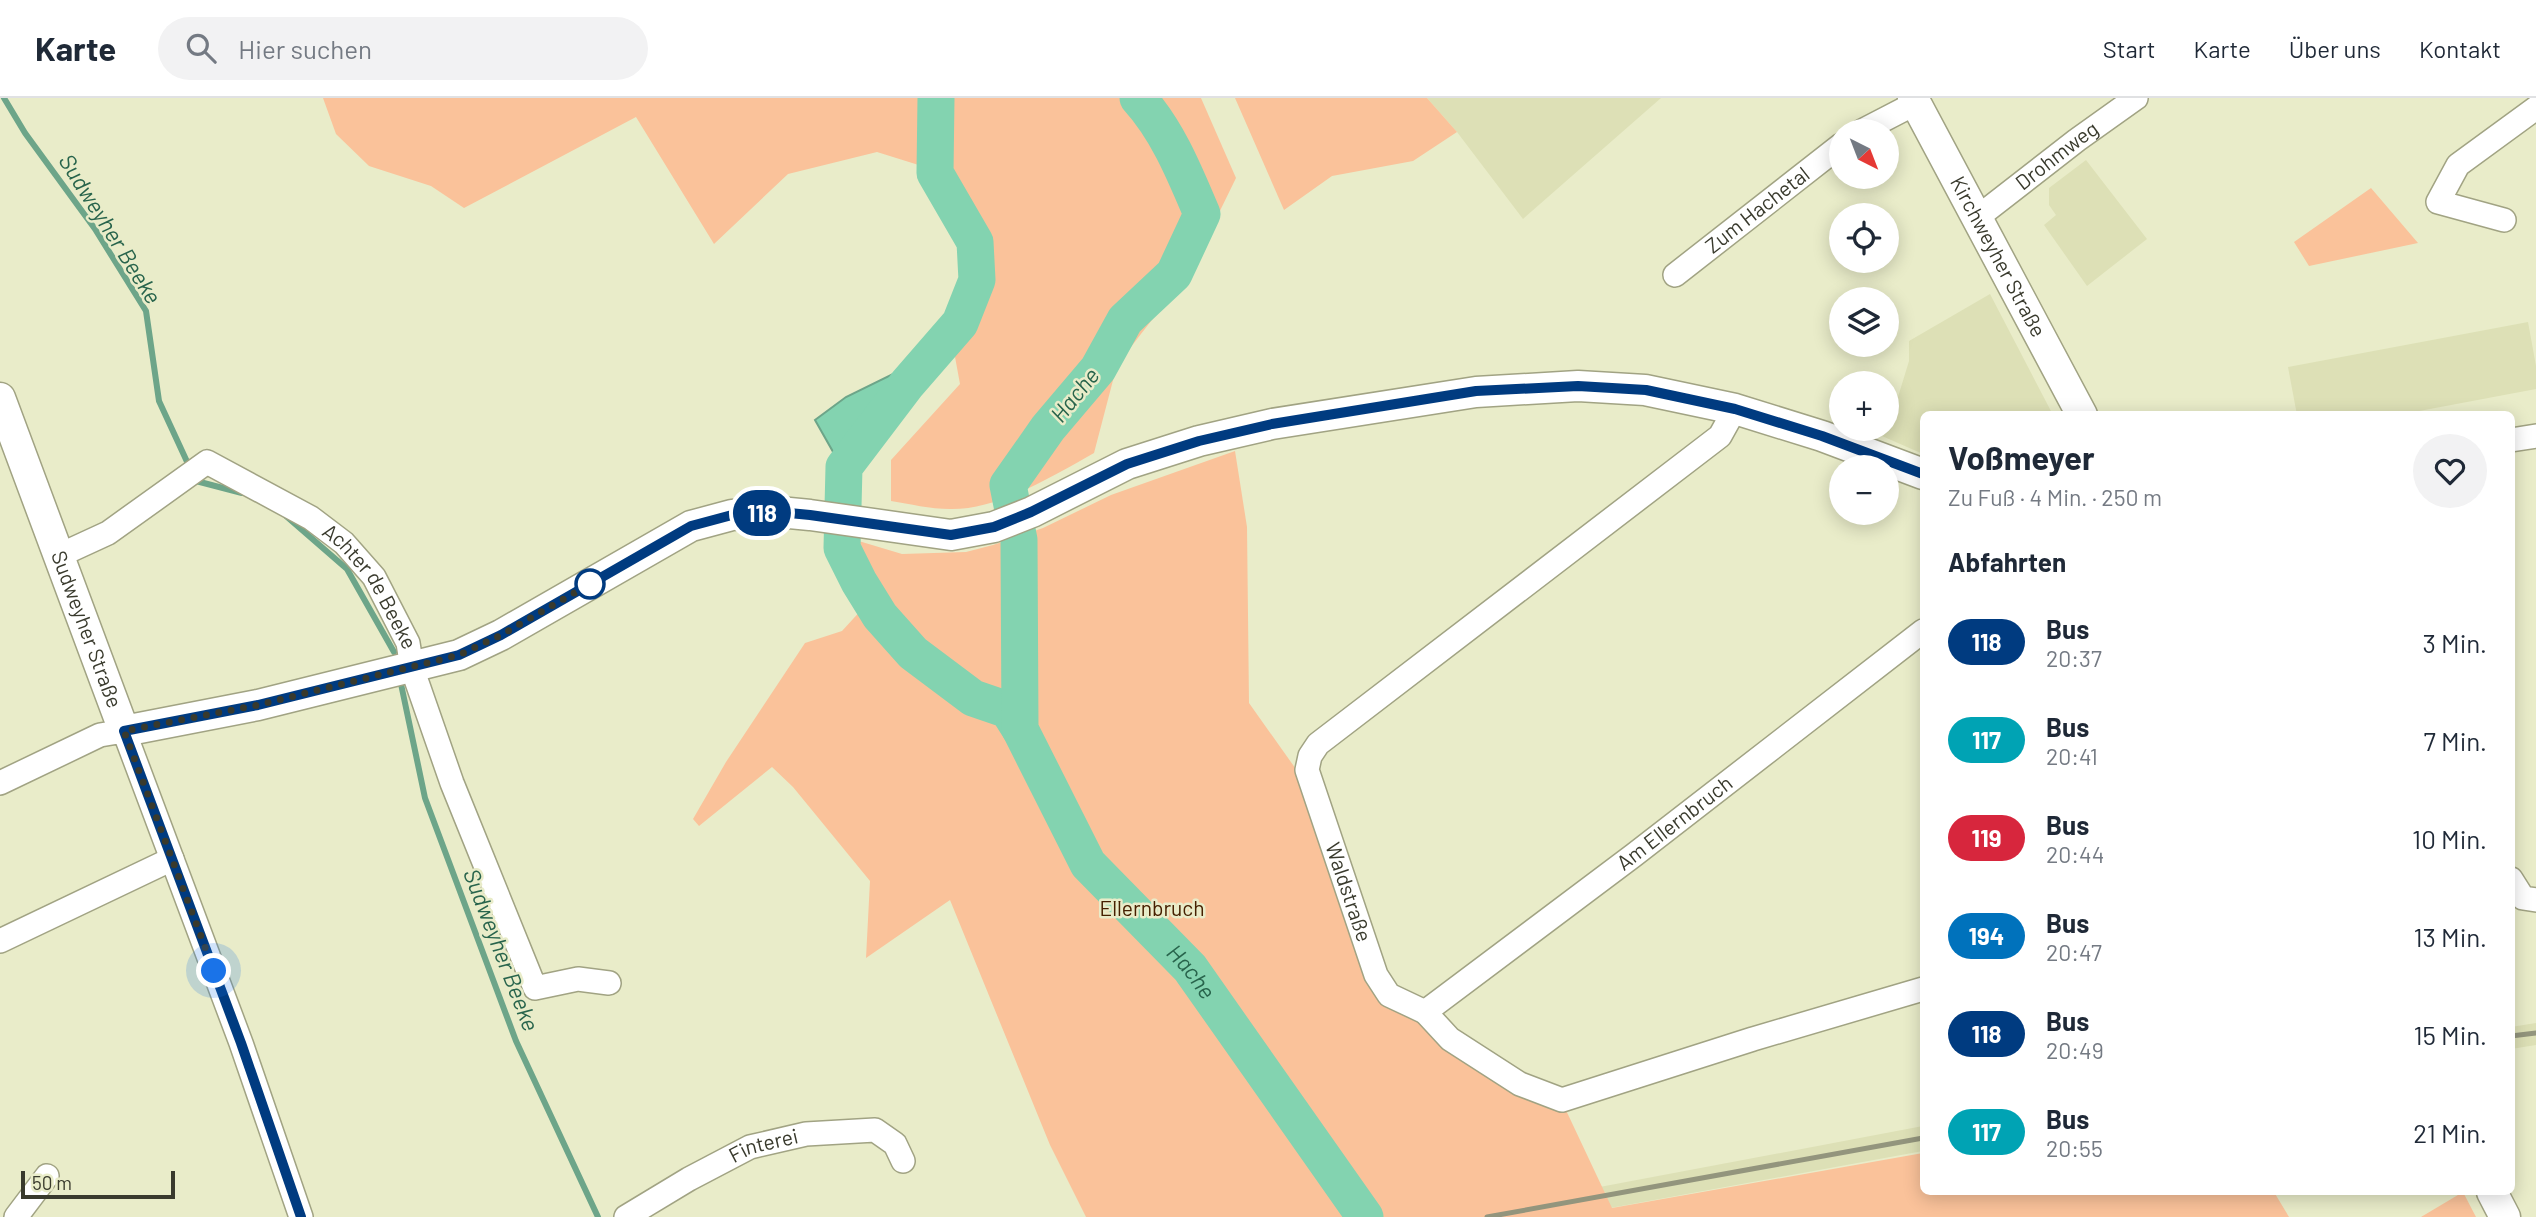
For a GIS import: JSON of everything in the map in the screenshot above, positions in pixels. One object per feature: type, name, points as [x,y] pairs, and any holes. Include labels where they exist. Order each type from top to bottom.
[{"type":"main road","name":"Kirchweyher Straße","points":[[1915,101],[2080,411]]},
{"type":"main road","points":[[124,731],[258,705],[459,655],[501,635],[691,526],[732,515],[779,512],[951,535],[994,527],[1031,512],[1127,464],[1199,441],[1272,424],[1476,391],[1558,386],[1646,390],[1735,409],[1822,436],[1920,473]]},
{"type":"main road","name":"Sudweyher Straße","points":[[0,398],[124,731]]},
{"type":"main road","points":[[2494,1195],[2505,1217]]},
{"type":"street","name":"Drohmweg","points":[[1978,217],[2136,98]]},
{"type":"street","points":[[1883,119],[1915,101]]},
{"type":"street","points":[[2504,220],[2438,202],[2458,165],[2536,108]]},
{"type":"street","name":"Zum Hachetal","points":[[1675,275],[1829,154]]},
{"type":"street","name":"Waldstraße","points":[[1735,409],[1720,436],[1318,744],[1310,756],[1307,770],[1376,975],[1389,995],[1425,1012],[1450,1039],[1521,1084],[1562,1100],[1753,1039],[1920,990]]},
{"type":"street","points":[[2515,439],[2536,436]]},
{"type":"street","name":"Achter de Beeke","points":[[58,556],[108,533],[206,462],[311,518],[344,543],[373,577],[408,643],[412,668],[452,783],[535,988],[578,979],[609,983]]},
{"type":"street","name":"Am Ellernbruch","points":[[1425,1012],[1634,855],[1920,633]]},
{"type":"street","points":[[0,783],[100,735],[124,731]]},
{"type":"street","name":"Sudweyher Straße","points":[[124,731],[241,1043],[301,1217]]},
{"type":"street","points":[[0,941],[172,859]]},
{"type":"street","points":[[2515,885],[2523,898],[2536,900]]},
{"type":"street","name":"Finterei","points":[[626,1217],[689,1179],[750,1147],[806,1135],[875,1130],[895,1144],[904,1161]]},
{"type":"street","points":[[16,1217],[47,1176]]},
{"type":"shaded area","points":[[1427,98],[1661,98],[1523,219],[1457,132]]},
{"type":"shaded area","points":[[2086,160],[2147,239],[2087,286],[2044,225],[2056,215],[2049,205],[2049,188]]},
{"type":"shaded area","points":[[1990,294],[2051,411],[1920,411],[1920,453],[1893,441],[1899,441],[1899,394],[1909,361],[1909,341]]},
{"type":"shaded area","points":[[2528,322],[2536,366],[2536,389],[2419,411],[2296,411],[2288,367]]},
{"type":"shaded area","points":[[899,371],[912,392],[870,461],[852,472],[836,457],[815,420],[846,397]]},
{"type":"shaded area","points":[[2536,1023],[2536,1045],[2515,1048],[2515,1026]]},
{"type":"shaded area","points":[[1920,1127],[1920,1152],[1561,1217],[1441,1217]]},
{"type":"green space","points":[[323,98],[1201,98],[1236,178],[1192,268],[1117,365],[1094,453],[1006,498],[968,508],[935,508],[891,501],[891,460],[960,384],[953,346],[988,271],[976,224],[925,167],[877,152],[788,174],[714,244],[636,117],[464,208],[431,186],[369,166],[336,134]]},
{"type":"green space","points":[[1235,98],[1427,98],[1457,132],[1413,161],[1332,176],[1284,210]]},
{"type":"green space","points":[[2371,188],[2418,243],[2309,266],[2294,242]]},
{"type":"green space","name":"Ellernbruch","points":[[1235,451],[1247,527],[1249,703],[1298,772],[1404,1011],[1447,1042],[1564,1106],[1612,1208],[1920,1154],[1920,1195],[2276,1195],[2289,1217],[1086,1217],[1050,1145],[950,900],[866,958],[870,881],[793,787],[772,767],[699,826],[693,819],[726,762],[805,643],[842,631],[875,590],[854,552],[852,539],[902,554],[966,552],[1043,528],[1111,495]]},
{"type":"green space","points":[[2458,1195],[2465,1195],[2476,1217],[2421,1217]]},
{"type":"waterway","name":"Sudweyher Beeke","points":[[4,98],[25,133],[95,229],[146,311],[159,401],[189,466]]},
{"type":"waterway","points":[[936,98],[935,173],[975,242],[977,280],[960,323],[907,384],[844,467],[842,548],[880,616],[913,653],[973,698],[1008,710],[1020,729]]},
{"type":"waterway","name":"Hache","points":[[1138,98],[1167,139],[1202,214],[1174,274],[1125,320],[1098,369],[1048,428],[1008,485],[1019,540],[1020,729],[1088,864],[1190,968],[1365,1217]]},
{"type":"waterway","name":"Sudweyher Beeke","points":[[196,481],[242,493]]},
{"type":"waterway","name":"Sudweyher Beeke","points":[[286,516],[347,569],[394,652]]},
{"type":"waterway","name":"Sudweyher Beeke","points":[[401,684],[425,798],[516,1041],[598,1217]]},
{"type":"railway","points":[[2515,1036],[2536,1033]]},
{"type":"railway","points":[[1487,1217],[1920,1139]]},
{"type":"bus line","name":"118","points":[[301,1217],[241,1043],[124,731],[258,705],[459,655],[501,635],[691,526],[732,515],[779,512],[833,517],[904,530],[951,535],[994,527],[1031,512],[1127,464],[1199,441],[1272,424],[1476,391],[1558,386],[1646,390],[1735,409],[1822,436],[1920,473]]},
{"type":"route","points":[[214,971],[124,731],[258,705],[459,655],[501,635],[595,581],[590,584]]}]
